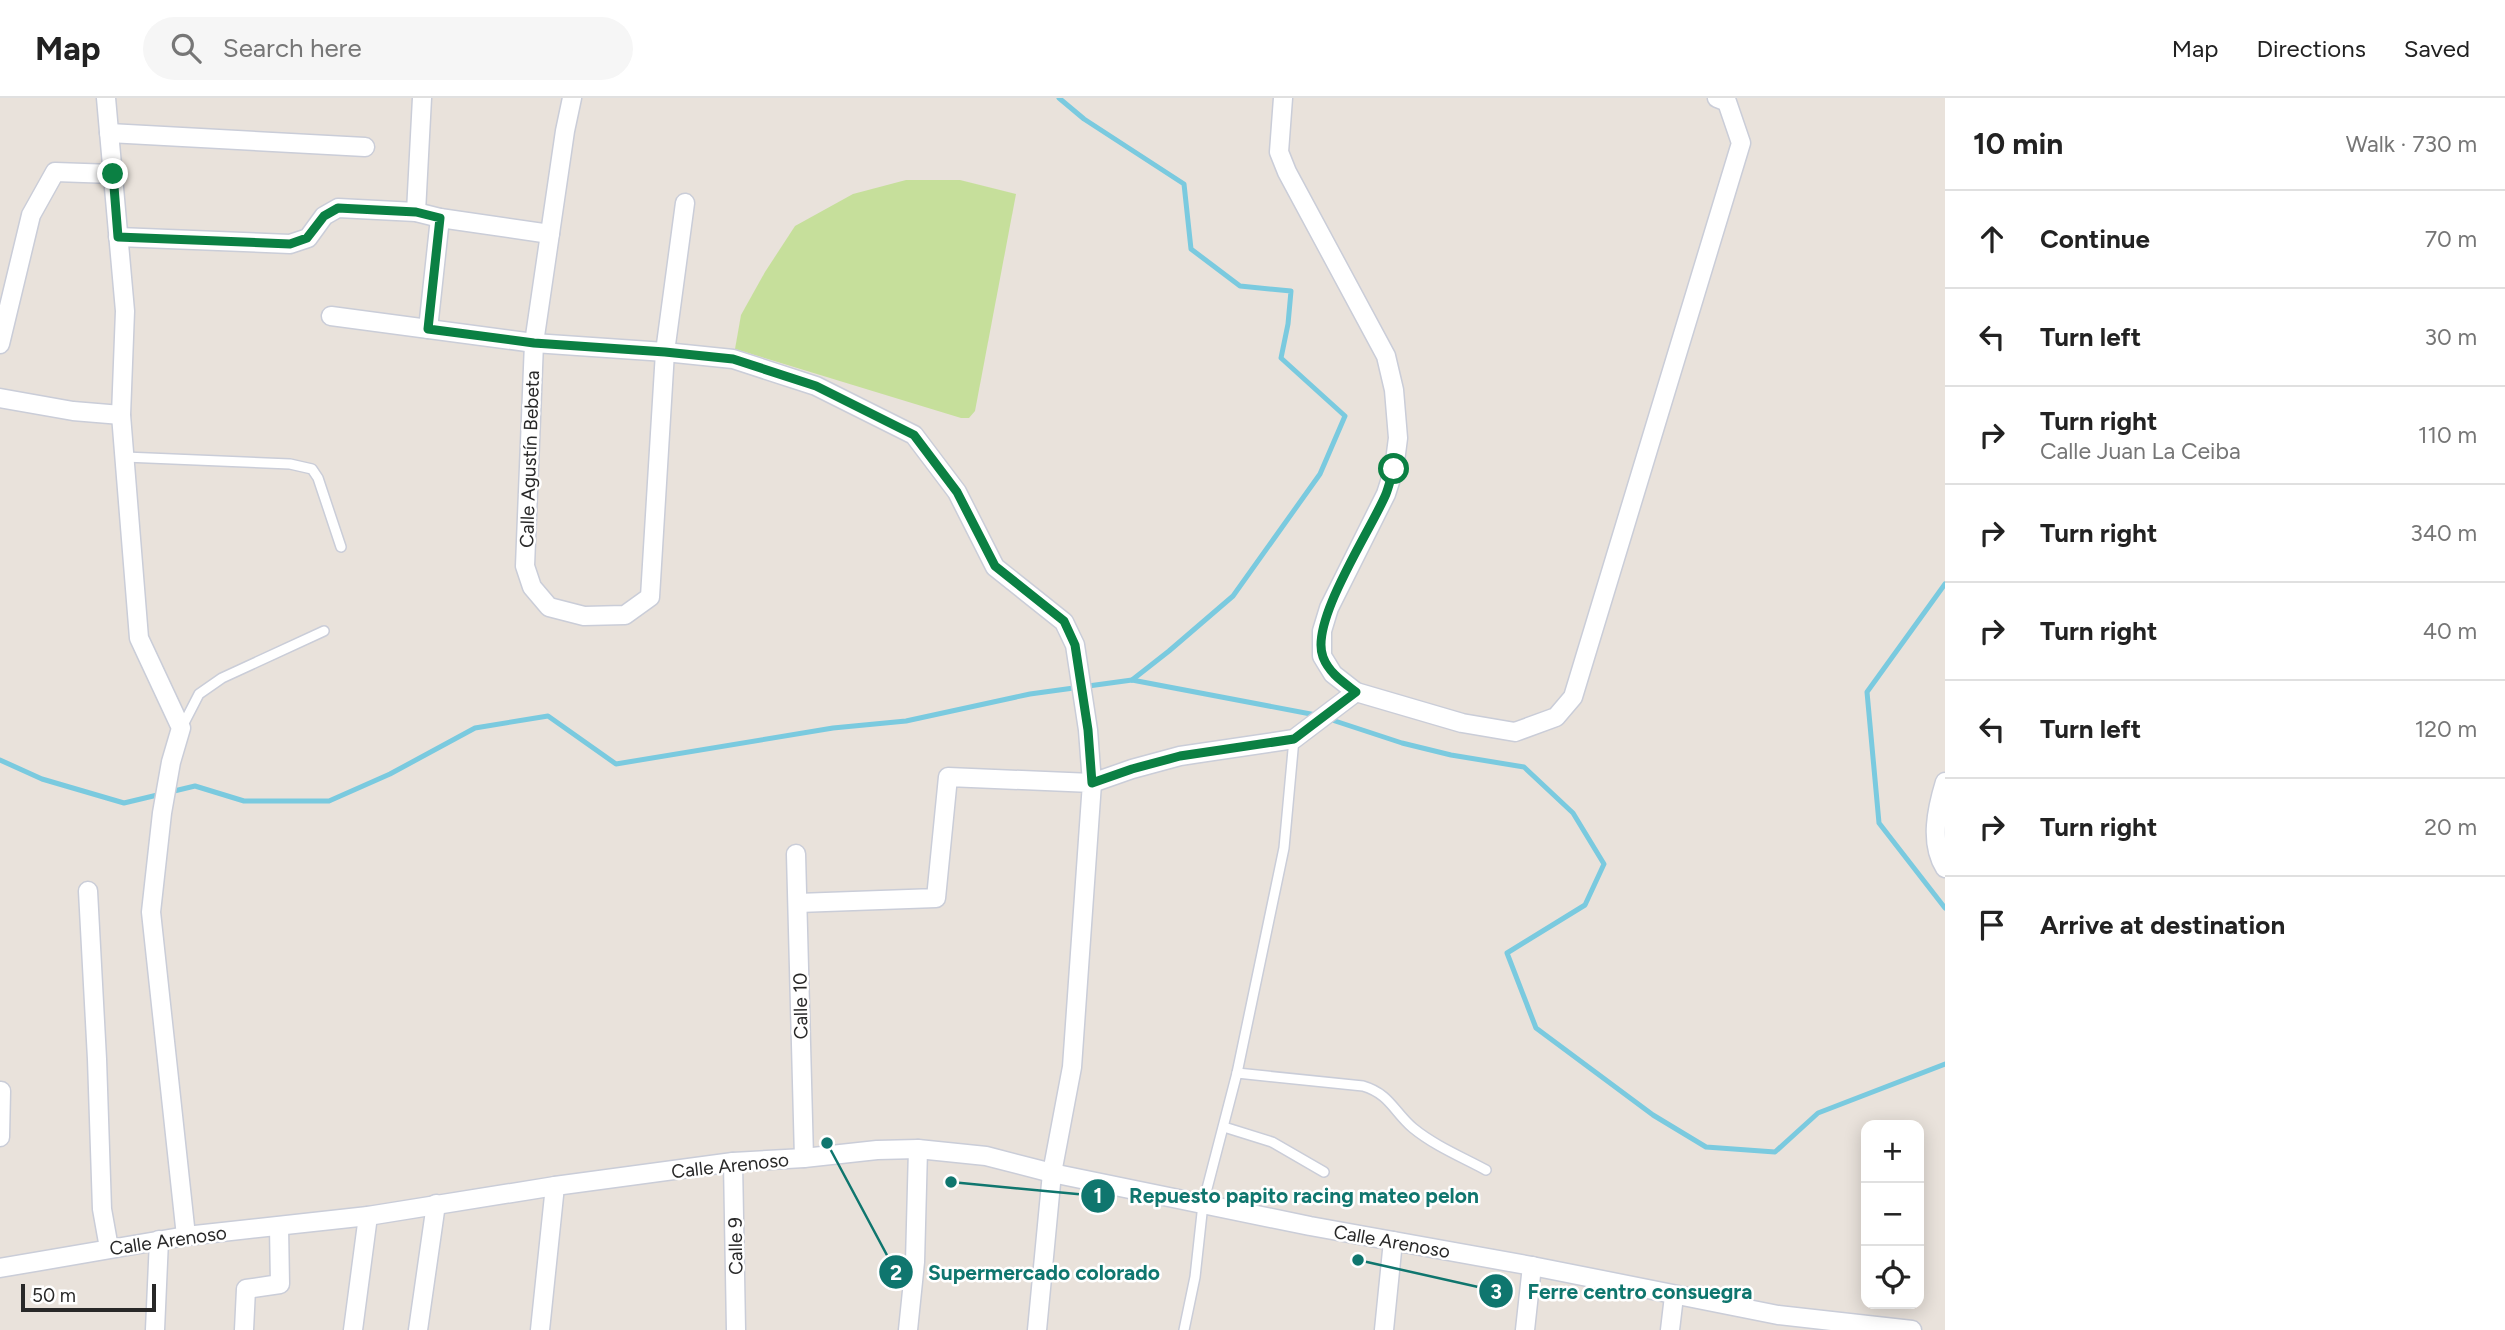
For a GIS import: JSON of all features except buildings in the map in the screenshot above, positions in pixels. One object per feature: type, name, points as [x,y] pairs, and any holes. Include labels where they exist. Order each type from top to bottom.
[{"type":"street","points":[[106,98],[125,311],[121,415],[139,638],[181,729],[171,762],[162,813],[151,912],[186,1236]]},
{"type":"street","points":[[416,212],[422,98]]},
{"type":"street","name":"Calle Agustín Bebeta","points":[[572,98],[534,343],[525,566],[532,587],[549,607],[584,616],[625,615],[650,597],[665,352],[685,203]]},
{"type":"street","points":[[1283,98],[1279,152],[1287,172],[1386,356],[1394,390],[1398,438],[1394,469],[1386,494],[1329,608],[1322,631],[1322,656],[1333,674],[1356,692],[1462,723],[1515,732],[1556,718],[1573,697],[1741,143],[1727,102],[1717,98]]},
{"type":"street","points":[[109,133],[365,147]]},
{"type":"street","points":[[0,344],[31,215],[55,172],[113,174]]},
{"type":"street","points":[[118,237],[290,244],[307,238],[324,216],[338,208],[416,212],[550,234]]},
{"type":"street","points":[[428,329],[440,218]]},
{"type":"street","points":[[331,316],[534,343],[733,359],[816,386],[914,435],[957,492],[995,566],[1064,621],[1075,645],[1088,730],[1092,783],[1072,1067],[1052,1174],[1037,1330]]},
{"type":"street","points":[[0,398],[73,411],[121,415]]},
{"type":"street","points":[[798,903],[936,898],[948,777],[1092,783],[1180,756],[1299,736],[1356,692]]},
{"type":"street","points":[[1945,782],[1937,812],[1936,832],[1940,860],[1945,868]]},
{"type":"street","name":"Calle 10","points":[[796,854],[804,1158]]},
{"type":"street","points":[[88,891],[102,1209],[109,1248]]},
{"type":"street","points":[[0,1137],[1,1091]]},
{"type":"street","points":[[908,1330],[915,1262],[918,1149]]},
{"type":"street","name":"Calle Arenoso","points":[[0,1268],[186,1236],[368,1216],[555,1186],[733,1163],[918,1149],[986,1156],[1052,1174],[1778,1315],[1912,1330]]},
{"type":"street","name":"Calle 9","points":[[733,1163],[736,1330]]},
{"type":"street","points":[[540,1330],[555,1186]]},
{"type":"street","points":[[418,1330],[436,1204]]},
{"type":"street","points":[[353,1330],[368,1216]]},
{"type":"street","points":[[244,1330],[246,1289],[280,1284],[279,1227]]},
{"type":"street","points":[[155,1330],[159,1240]]},
{"type":"street","points":[[1384,1330],[1393,1241]]},
{"type":"street","points":[[1525,1330],[1532,1266]]},
{"type":"street","points":[[1670,1330],[1674,1296]]},
{"type":"lane","points":[[125,457],[290,464],[312,469],[318,478],[341,547]]},
{"type":"lane","points":[[181,729],[199,694],[222,678],[324,631]]},
{"type":"lane","points":[[1184,1330],[1195,1278],[1203,1204],[1237,1073],[1284,848],[1299,736]]},
{"type":"lane","points":[[1237,1073],[1363,1086],[1377,1090],[1412,1127],[1430,1140],[1486,1170]]},
{"type":"lane","points":[[1224,1127],[1272,1142],[1324,1172]]},
{"type":"green space","points":[[906,180],[960,180],[1016,194],[975,411],[969,418],[961,418],[735,349],[741,315],[795,226],[853,194]]},
{"type":"waterway","points":[[1059,98],[1084,119],[1184,184],[1191,249],[1240,286],[1291,291],[1281,358],[1345,416],[1320,474],[1233,596],[1132,680]]},
{"type":"waterway","points":[[1945,584],[1867,692],[1879,823],[1945,908]]},
{"type":"waterway","points":[[0,760],[42,779],[124,803],[195,786],[244,801],[329,801],[390,774],[475,728],[548,716],[616,764],[833,728],[906,721],[1030,694],[1132,680],[1316,715]]},
{"type":"waterway","points":[[1329,719],[1402,743],[1451,755],[1524,767],[1573,813],[1604,864],[1585,905],[1507,953],[1536,1028],[1653,1115],[1706,1147],[1775,1152],[1818,1113],[1945,1064]]},
{"type":"place","name":"Supermercado colorado","points":[[827,1143]]},
{"type":"place","name":"Repuesto papito racing mateo pelon","points":[[951,1182]]},
{"type":"place","name":"Ferre centro consuegra","points":[[1358,1260]]},
{"type":"route","points":[[113,174],[118,237],[290,244],[307,238],[324,216],[338,208],[416,212],[440,218],[428,329],[534,343],[733,359],[816,386],[914,435],[957,492],[995,566],[1064,621],[1075,645],[1088,730],[1092,783],[1180,756],[1294,739],[1356,692],[1333,674],[1322,656],[1322,631],[1329,608],[1386,494],[1394,469]]}]
